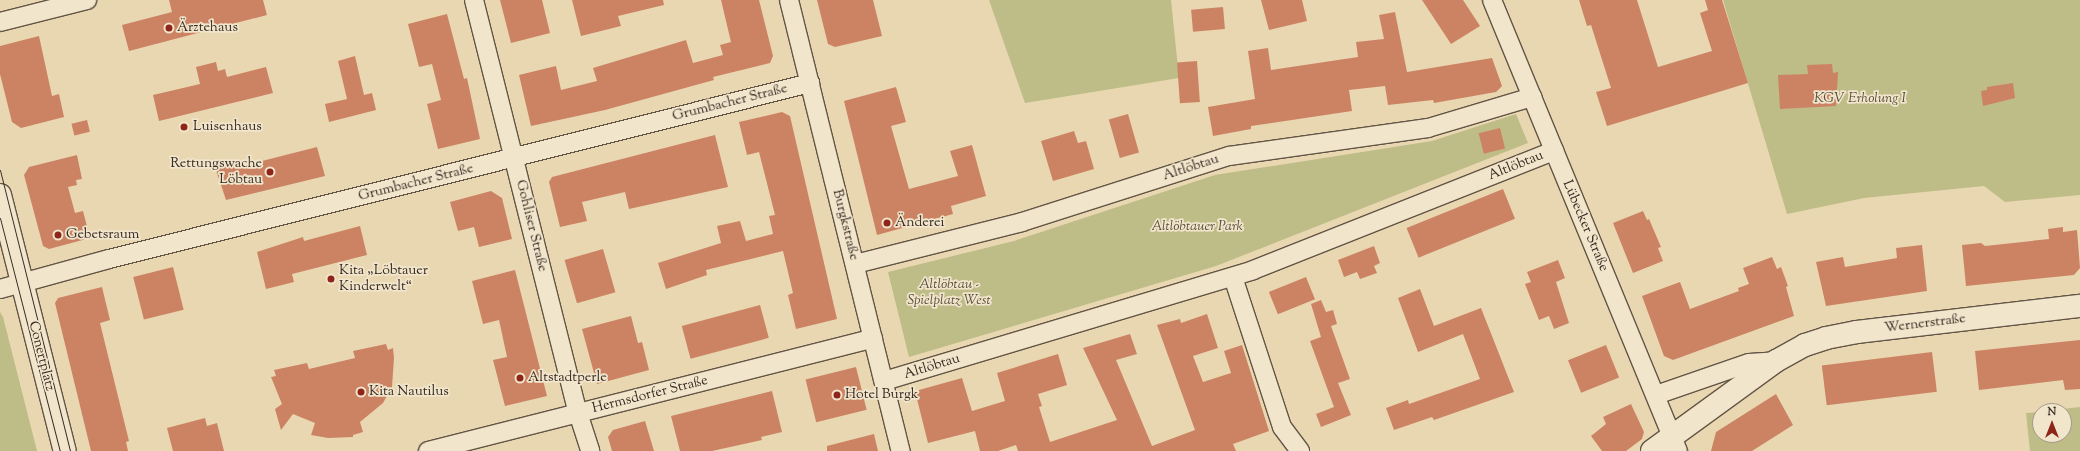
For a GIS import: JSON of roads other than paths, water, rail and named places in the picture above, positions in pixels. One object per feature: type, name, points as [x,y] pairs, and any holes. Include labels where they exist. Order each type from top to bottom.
[{"type":"street","points":[[0,22],[87,0]]},
{"type":"street","name":"Gohliser Straße","points":[[474,0],[578,413],[590,451]]},
{"type":"street","name":"Burgkstraße","points":[[789,0],[901,451]]},
{"type":"street","name":"Lübecker Straße","points":[[1492,0],[1676,444]]},
{"type":"street","name":"Grumbacher Straße","points":[[23,283],[109,259],[810,83]]},
{"type":"street","name":"Altlöbtau","points":[[855,264],[1022,222],[1229,156],[1428,128],[1532,97]]},
{"type":"street","name":"Altlöbtau","points":[[884,382],[1233,277],[1322,245],[1554,151]]},
{"type":"street","name":"Conertplatz","points":[[0,195],[65,451]]},
{"type":"street","points":[[1233,277],[1282,427],[1300,451]]},
{"type":"street","points":[[0,289],[23,283]]},
{"type":"street","name":"Wernerstraße","points":[[1652,451],[1676,444],[1776,361],[1806,345],[1857,332],[2080,306]]},
{"type":"street","name":"Hermsdorfer Straße","points":[[428,451],[873,338]]},
{"type":"street","name":"Wernerstraße","points":[[1656,395],[1749,363],[1776,361]]},
{"type":"tram line","points":[[0,170],[70,451]]},
{"type":"tram line","points":[[0,218],[60,451]]},
{"type":"place","name":"Ärztehaus","points":[[169,28]]},
{"type":"place","name":"Luisenhaus","points":[[184,127]]},
{"type":"place","name":"Rettungswache Löbtau","points":[[270,172]]},
{"type":"place","name":"Änderei","points":[[887,223]]},
{"type":"place","name":"Gebetsraum","points":[[58,235]]},
{"type":"place","name":"Kita „Löbtauer Kinderwelt“","points":[[331,279]]},
{"type":"place","name":"Altstadtperle","points":[[520,378]]},
{"type":"place","name":"Kita Nautilus","points":[[361,392]]},
{"type":"place","name":"Hotel Burgk","points":[[837,395]]},
{"type":"park label","name":"KGV Erholung I","points":[[1860,99]]},
{"type":"park label","name":"Altlöbtauer Park","points":[[1197,227]]},
{"type":"park label","name":"Altlöbtau - Spielplatz West","points":[[949,294]]}]
